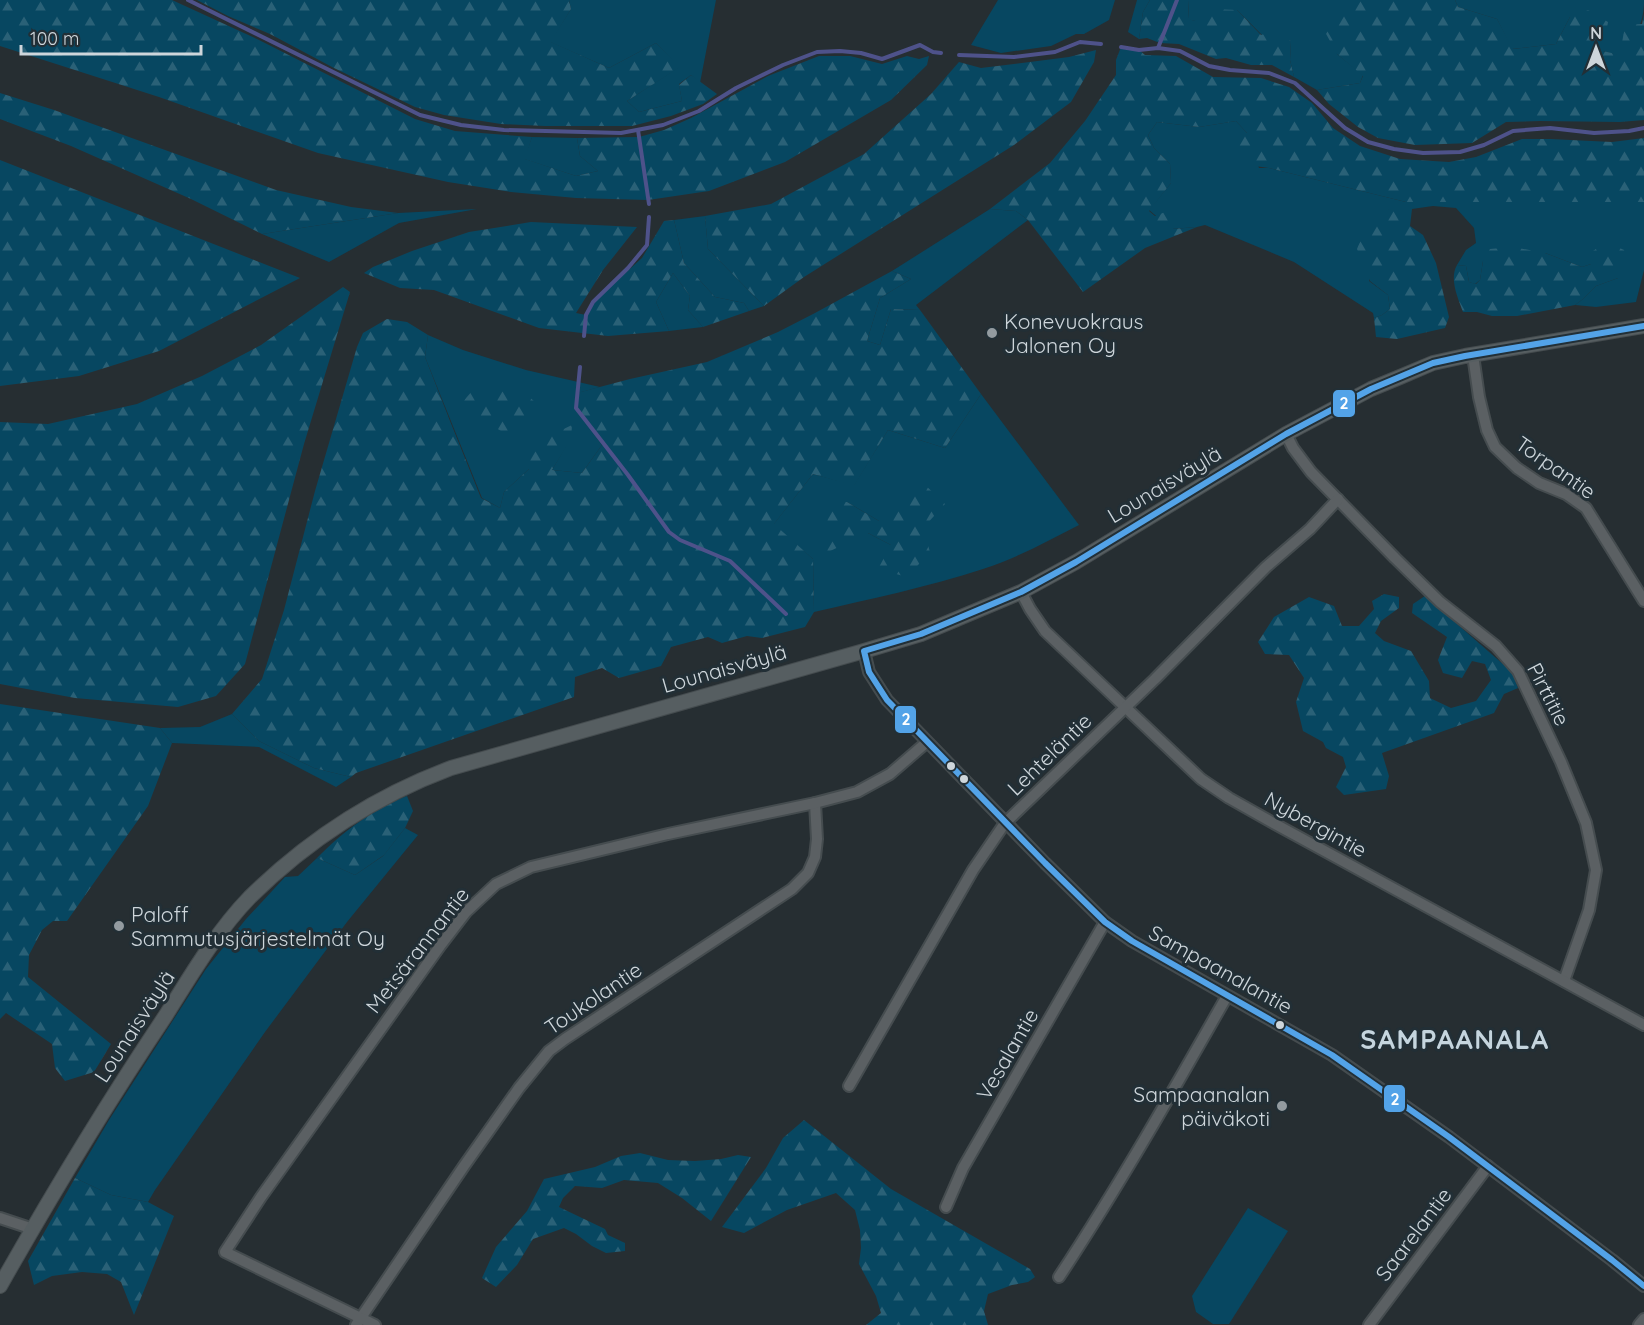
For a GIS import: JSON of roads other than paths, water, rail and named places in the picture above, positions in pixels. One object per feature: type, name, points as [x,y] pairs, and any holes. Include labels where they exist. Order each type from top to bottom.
[{"type":"street","name":"Lounaisväylä","points":[[0,1287],[142,1050],[209,948],[248,899],[266,882],[347,818],[391,793],[451,768],[921,634],[1021,592],[1076,562],[1286,434],[1362,393],[1433,363],[1644,326]]},
{"type":"street","name":"Torpantie","points":[[1473,355],[1486,430],[1495,447],[1517,468],[1539,483],[1566,494],[1586,508],[1644,601]]},
{"type":"street","name":"Pirttitie","points":[[1286,434],[1293,448],[1311,472],[1395,558],[1440,602],[1496,646],[1518,671],[1554,747],[1586,823],[1596,870],[1589,910],[1564,981]]},
{"type":"street","name":"Lehteläntie","points":[[849,1086],[973,870],[1005,823],[1126,707],[1266,567],[1310,529],[1338,499]]},
{"type":"street","name":"Nybergintie","points":[[1021,592],[1045,631],[1201,779],[1229,798],[1644,1025]]},
{"type":"street","name":"Sampaanalantie","points":[[864,651],[869,672],[887,700],[1005,823],[1105,922],[1132,941],[1332,1055],[1488,1166],[1644,1286]]},
{"type":"street","name":"Metsärannantie","points":[[375,1325],[358,1321],[225,1252],[261,1197],[466,912],[496,884],[531,867],[857,792],[890,774],[927,742]]},
{"type":"street","name":"Toukolantie","points":[[358,1321],[519,1088],[549,1051],[792,889],[807,873],[815,857],[817,839],[815,803]]},
{"type":"street","name":"Vesalantie","points":[[946,1207],[963,1168],[1105,922]]},
{"type":"street","points":[[1059,1277],[1227,996]]},
{"type":"street","name":"Saarelantie","points":[[1369,1325],[1488,1166]]},
{"type":"street","points":[[0,1218],[33,1229]]},
{"type":"street","points":[[1640,1325],[1644,1318]]},
{"type":"waterway","points":[[188,0],[420,115],[461,125],[504,130],[621,133],[663,125],[699,111],[736,88],[783,65],[817,52],[861,53],[882,59],[920,45],[933,52],[941,53]]},
{"type":"waterway","points":[[1158,48],[1177,0]]},
{"type":"waterway","points":[[959,55],[1014,57],[1055,52],[1080,42],[1101,44]]},
{"type":"waterway","points":[[1121,47],[1180,51],[1209,66],[1269,73],[1295,83],[1345,128],[1368,142],[1394,149],[1423,153],[1460,152],[1484,145],[1513,131],[1550,128],[1594,133],[1644,128]]},
{"type":"waterway","points":[[638,130],[649,204]]},
{"type":"waterway","points":[[584,336],[586,315],[593,302],[628,268],[647,245],[649,217]]},
{"type":"waterway","points":[[580,367],[576,408],[669,532],[680,540],[730,561],[786,614]]},
{"type":"place","name":"Konevuokraus Jalonen Oy","points":[[992,333]]},
{"type":"place","name":"Paloff Sammutusjärjestelmät Oy","points":[[119,926]]},
{"type":"place","name":"Sampaanalan päiväkoti","points":[[1282,1106]]},
{"type":"district","name":"SAMPAANALA","points":[[1455,1039]]}]
